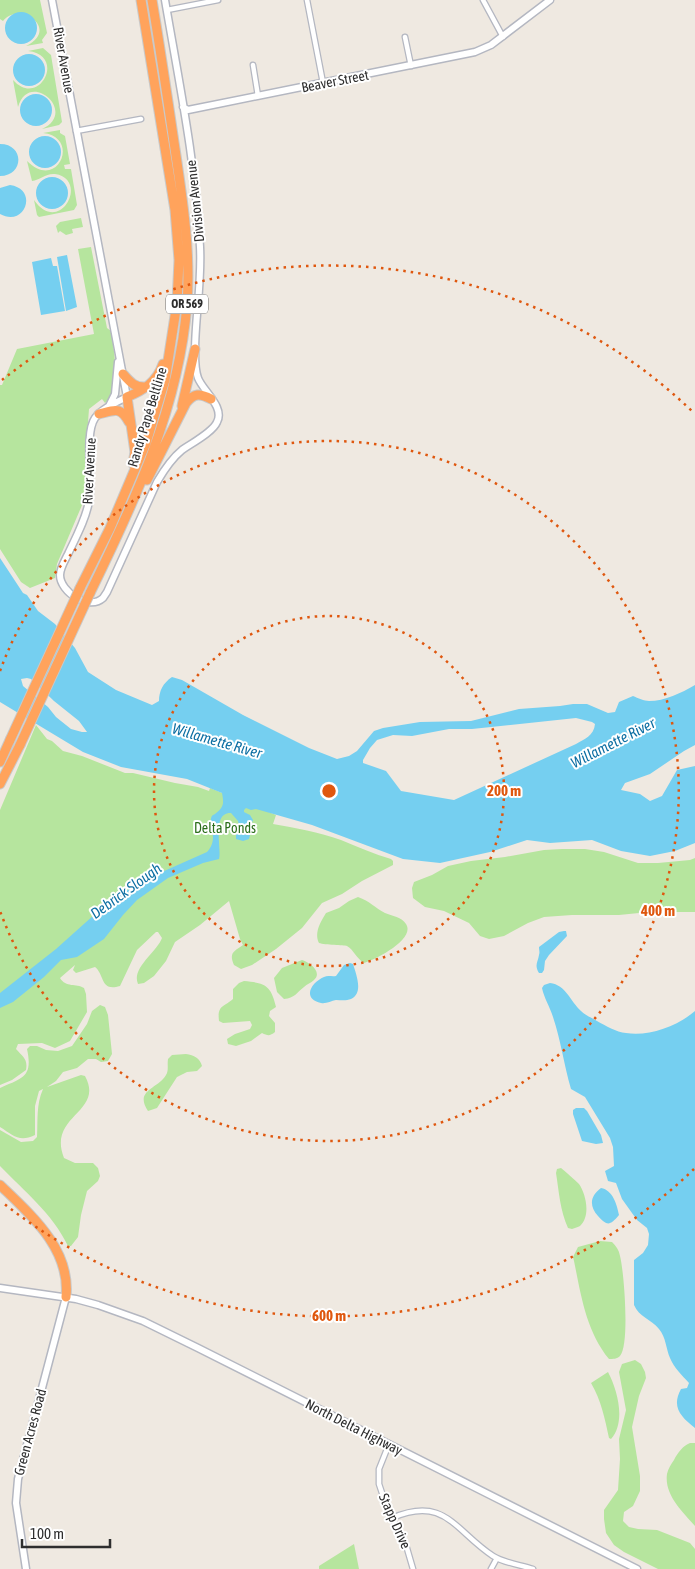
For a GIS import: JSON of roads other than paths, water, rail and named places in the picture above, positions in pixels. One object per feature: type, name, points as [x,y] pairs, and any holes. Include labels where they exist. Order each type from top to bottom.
[{"type":"highway","name":"Randy Papé Beltline","points":[[0,762],[80,588],[110,528],[146,443],[165,380],[172,338],[179,260],[175,210],[141,0]]},
{"type":"highway","name":"Randy Papé Beltline","points":[[0,784],[133,504],[159,434],[176,378],[186,304],[188,260],[185,217],[152,0]]},
{"type":"highway","points":[[95,559],[134,459],[135,452],[127,397],[153,382],[160,372],[172,338]]},
{"type":"highway","points":[[179,416],[195,350]]},
{"type":"highway","points":[[123,374],[133,385],[139,388],[147,387]]},
{"type":"highway","points":[[133,504],[150,475],[186,403],[193,395],[200,394],[211,399]]},
{"type":"highway","points":[[99,414],[120,410],[132,426]]},
{"type":"highway","points":[[0,1185],[37,1222],[52,1242],[66,1277],[66,1297]]},
{"type":"street","name":"River Avenue","points":[[52,0],[127,397]]},
{"type":"street","name":"Division Avenue","points":[[165,0],[193,167],[200,246],[195,350],[196,369],[198,377],[211,399]]},
{"type":"street","points":[[167,10],[218,0]]},
{"type":"street","points":[[307,0],[323,83]]},
{"type":"street","points":[[482,0],[503,37]]},
{"type":"street","name":"Beaver Street","points":[[183,107],[188,110],[475,52],[492,45],[550,0]]},
{"type":"street","points":[[405,37],[411,66]]},
{"type":"street","points":[[253,65],[258,96]]},
{"type":"street","points":[[76,131],[141,119]]},
{"type":"street","points":[[108,407],[115,394],[119,354]]},
{"type":"street","points":[[99,414],[127,397]]},
{"type":"street","name":"River Avenue","points":[[99,414],[94,421],[91,432],[89,503],[84,519],[60,572],[61,582],[67,591],[71,595],[90,602],[100,600],[107,592],[164,470],[181,451],[217,422],[218,409],[211,399]]},
{"type":"street","name":"North Delta Highway","points":[[0,1288],[66,1297],[98,1305],[142,1321],[637,1569]]},
{"type":"street","name":"Green Acres Road","points":[[26,1569],[16,1503],[18,1479],[66,1297]]},
{"type":"street","name":"Stapp Drive","points":[[389,1444],[379,1469],[378,1477],[383,1499],[406,1545],[413,1569]]},
{"type":"street","points":[[392,1518],[417,1510],[440,1514],[451,1520],[497,1558],[534,1569]]},
{"type":"street","points":[[491,1569],[497,1558]]},
{"type":"water","points":[[21,12],[27,13],[32,17],[36,22],[36,34],[32,39],[27,43],[21,44],[15,43],[10,39],[6,34],[5,28],[6,22],[10,17],[15,13]]},
{"type":"water","points":[[29,54],[35,55],[40,59],[44,64],[44,76],[40,81],[35,85],[29,86],[23,85],[18,81],[14,76],[13,70],[14,64],[18,59],[23,55]]},
{"type":"water","points":[[36,94],[42,95],[47,99],[51,104],[51,116],[47,121],[42,125],[36,126],[30,125],[25,121],[21,116],[20,110],[21,104],[25,99],[30,95]]},
{"type":"water","points":[[45,136],[51,137],[56,141],[60,146],[60,158],[56,163],[51,167],[45,168],[39,167],[34,163],[30,158],[29,152],[30,146],[34,141],[39,137]]},
{"type":"water","points":[[0,144],[8,145],[17,154],[17,166],[8,175],[0,176]]},
{"type":"water","points":[[52,177],[58,178],[63,182],[67,187],[67,199],[63,204],[58,208],[52,209],[46,208],[41,204],[37,199],[36,193],[37,187],[41,182],[46,178]]},
{"type":"water","points":[[10,185],[19,188],[24,193],[26,200],[22,212],[16,216],[9,217],[0,214],[0,188]]},
{"type":"water","points":[[67,255],[77,307],[66,311],[57,257]]},
{"type":"water","points":[[51,258],[53,266],[57,266],[65,311],[41,315],[32,262]]},
{"type":"water","name":"Willamette River","points":[[0,558],[23,593],[27,595],[38,611],[55,624],[75,648],[88,672],[116,690],[152,705],[159,701],[162,688],[169,679],[172,677],[182,680],[243,715],[309,748],[337,759],[349,756],[357,751],[374,731],[383,728],[420,722],[471,721],[519,709],[573,704],[587,704],[608,713],[615,712],[619,702],[633,696],[647,701],[661,700],[679,694],[695,685],[695,745],[650,774],[625,783],[621,790],[640,794],[650,801],[662,796],[677,770],[695,766],[695,843],[675,851],[650,856],[621,851],[592,840],[550,843],[527,840],[490,852],[440,863],[403,859],[312,825],[256,809],[246,808],[244,812],[250,815],[253,820],[249,827],[249,839],[243,841],[236,839],[236,835],[240,830],[238,821],[231,813],[225,814],[219,824],[219,859],[203,863],[168,878],[137,900],[104,939],[77,957],[61,960],[44,977],[13,1002],[0,1008],[0,993],[56,949],[104,906],[144,880],[207,852],[213,842],[212,815],[222,807],[223,803],[222,793],[187,779],[121,767],[83,752],[0,702]],"holes":[[[21,679],[31,679],[79,721],[87,732],[71,729],[56,717],[48,707],[23,686]],[[576,718],[595,724],[593,731],[585,739],[454,800],[401,791],[386,771],[363,763],[370,748],[377,740],[393,735],[412,736],[449,729],[472,729]]]},
{"type":"water","points":[[566,931],[567,936],[549,955],[545,961],[544,970],[542,973],[539,973],[537,966],[539,947],[559,932]]},
{"type":"water","points":[[353,964],[358,983],[355,996],[349,1000],[336,1000],[327,1003],[321,1003],[311,998],[310,990],[316,982],[326,976],[336,976],[344,965]]},
{"type":"water","points":[[550,983],[564,990],[584,1014],[607,1027],[622,1032],[635,1034],[653,1032],[671,1026],[695,1011],[695,1428],[682,1416],[677,1406],[678,1395],[681,1389],[687,1388],[689,1383],[672,1362],[661,1332],[634,1305],[634,1260],[643,1253],[648,1245],[649,1234],[647,1228],[637,1220],[622,1199],[616,1183],[608,1181],[605,1171],[614,1166],[613,1147],[610,1138],[585,1097],[571,1089],[556,1026],[542,988]]},
{"type":"water","points":[[584,1108],[587,1111],[601,1135],[603,1143],[596,1144],[582,1141],[573,1114],[573,1110]]},
{"type":"water","points":[[601,1188],[609,1192],[616,1203],[619,1215],[611,1223],[604,1222],[593,1209],[593,1198]]},
{"type":"park label","name":"Delta Ponds","points":[[225,828]]},
{"type":"water label","name":"Debrick Slough","points":[[126,891]]}]
